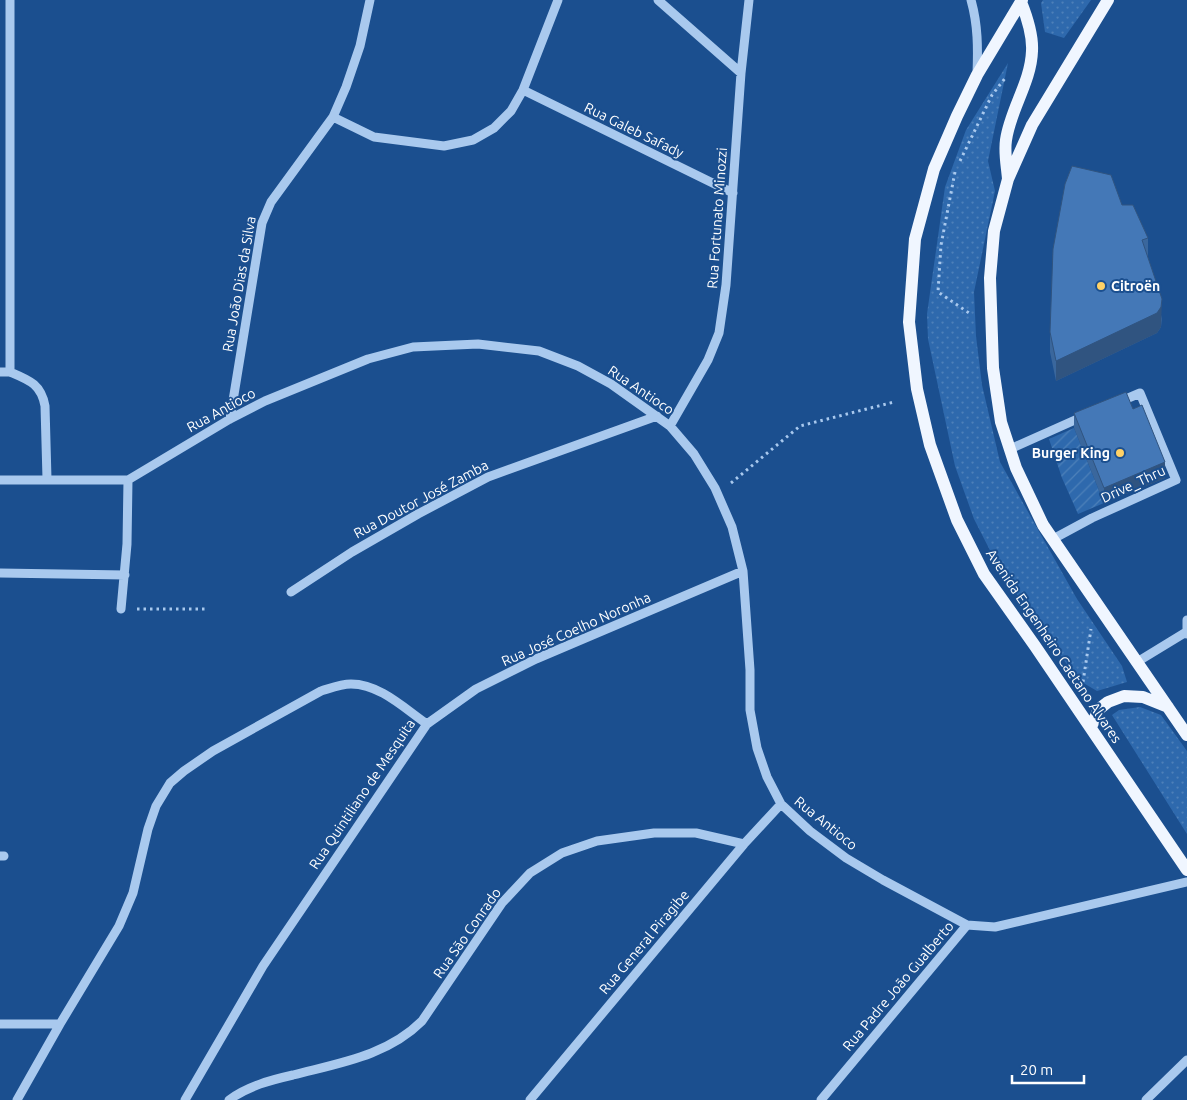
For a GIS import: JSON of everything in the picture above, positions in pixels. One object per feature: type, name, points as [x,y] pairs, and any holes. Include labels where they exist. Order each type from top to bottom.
[{"type":"main road","points":[[1108,0],[1032,125],[1008,179],[994,231],[990,278],[993,368],[1001,422],[1016,468],[1043,525],[1187,735]]},
{"type":"main road","name":"Avenida Engenheiro Caetano Alvares","points":[[1021,1],[977,75],[957,116],[934,170],[915,239],[909,322],[917,389],[930,445],[957,520],[984,574],[1091,727],[1187,870]]},
{"type":"main road","points":[[1008,179],[1005,153],[1006,140],[1027,75],[1032,52],[1030,29],[1021,1]]},
{"type":"main road","points":[[1091,727],[1099,709],[1108,702],[1124,696],[1143,697],[1168,707]]},
{"type":"street","points":[[10,0],[10,372]]},
{"type":"street","name":"Rua João Dias da Silva","points":[[230,419],[262,223],[271,202],[333,116],[346,87],[360,46],[370,0]]},
{"type":"street","points":[[333,116],[374,137],[444,146],[473,140],[494,128],[511,111],[523,90],[558,0]]},
{"type":"street","points":[[658,0],[741,73]]},
{"type":"street","name":"Rua Fortunato Minozzi","points":[[670,426],[708,360],[719,333],[726,285],[741,73],[749,0]]},
{"type":"street","points":[[971,0],[978,39],[977,75]]},
{"type":"street","name":"Rua Galeb Safady","points":[[523,90],[733,194]]},
{"type":"street","name":"Rua Antioco","points":[[128,480],[230,419],[265,401],[368,359],[413,347],[478,344],[538,351],[578,366],[611,384],[670,426],[694,454],[715,488],[732,527],[743,571],[750,670],[750,710],[757,748],[766,777],[781,804],[810,831],[846,858],[967,925]]},
{"type":"street","points":[[0,372],[10,372],[29,380],[36,385],[43,395],[45,406],[46,479]]},
{"type":"street","name":"Drive_Thru","points":[[1053,539],[1092,518],[1176,480],[1140,393],[1113,404]]},
{"type":"street","points":[[1010,449],[1096,412]]},
{"type":"street","name":"Rua Doutor José Zamba","points":[[291,592],[352,552],[488,477],[656,416]]},
{"type":"street","points":[[0,480],[128,480],[127,544],[121,609]]},
{"type":"street","name":"Rua José Coelho Noronha","points":[[427,724],[476,690],[536,659],[743,571]]},
{"type":"street","points":[[0,573],[125,574]]},
{"type":"street","points":[[1137,662],[1186,633],[1187,620]]},
{"type":"street","name":"Rua Quintiliano de Mesquita","points":[[17,1100],[60,1024],[120,926],[133,893],[148,829],[156,806],[170,783],[213,751],[320,691],[338,685],[353,684],[373,688],[427,724],[263,966],[185,1100]]},
{"type":"street","name":"Rua General Piragibe","points":[[530,1100],[744,844],[781,804]]},
{"type":"street","name":"Rua São Conrado","points":[[229,1100],[241,1092],[274,1079],[370,1054],[394,1044],[409,1034],[422,1021],[502,903],[530,874],[562,853],[597,841],[654,833],[696,833],[744,844]]},
{"type":"street","name":"Rua Padre João Gualberto","points":[[821,1100],[967,925],[995,927],[1187,882]]},
{"type":"street","points":[[0,1024],[60,1024]]},
{"type":"street","points":[[1146,1100],[1187,1060]]},
{"type":"path","points":[[992,328],[938,292],[941,245],[955,172],[992,95],[1009,73]]},
{"type":"path","points":[[729,485],[800,426],[894,402]]},
{"type":"path","points":[[1085,686],[1083,681],[1096,602]]},
{"type":"path","points":[[121,609],[208,610]]},
{"type":"shaded area","points":[[1043,0],[1091,0],[1064,38],[1045,32],[1041,3]]},
{"type":"shaded area","points":[[1008,63],[988,161],[995,191],[974,292],[976,336],[982,385],[1000,462],[1077,599],[1122,666],[1127,682],[1097,691],[1080,681],[1048,640],[1000,570],[974,519],[955,466],[928,339],[927,314],[945,187],[966,130]]},
{"type":"shaded area","points":[[1074,428],[1104,503],[1078,514],[1062,478],[1049,439]]},
{"type":"shaded area","points":[[1140,707],[1161,715],[1187,751],[1187,834],[1112,715],[1119,710]]},
{"type":"building","name":"Citroën","points":[[1072,166],[1111,175],[1122,205],[1133,205],[1148,238],[1142,240],[1162,299],[1161,307],[1157,313],[1056,361],[1050,332],[1053,249],[1065,184]]},
{"type":"building","name":"Burger King","points":[[1126,392],[1133,409],[1142,405],[1165,462],[1104,488],[1074,413]]},
{"type":"place","name":"Citroën","points":[[1101,286]]},
{"type":"place","name":"Burger King","points":[[1120,453]]}]
